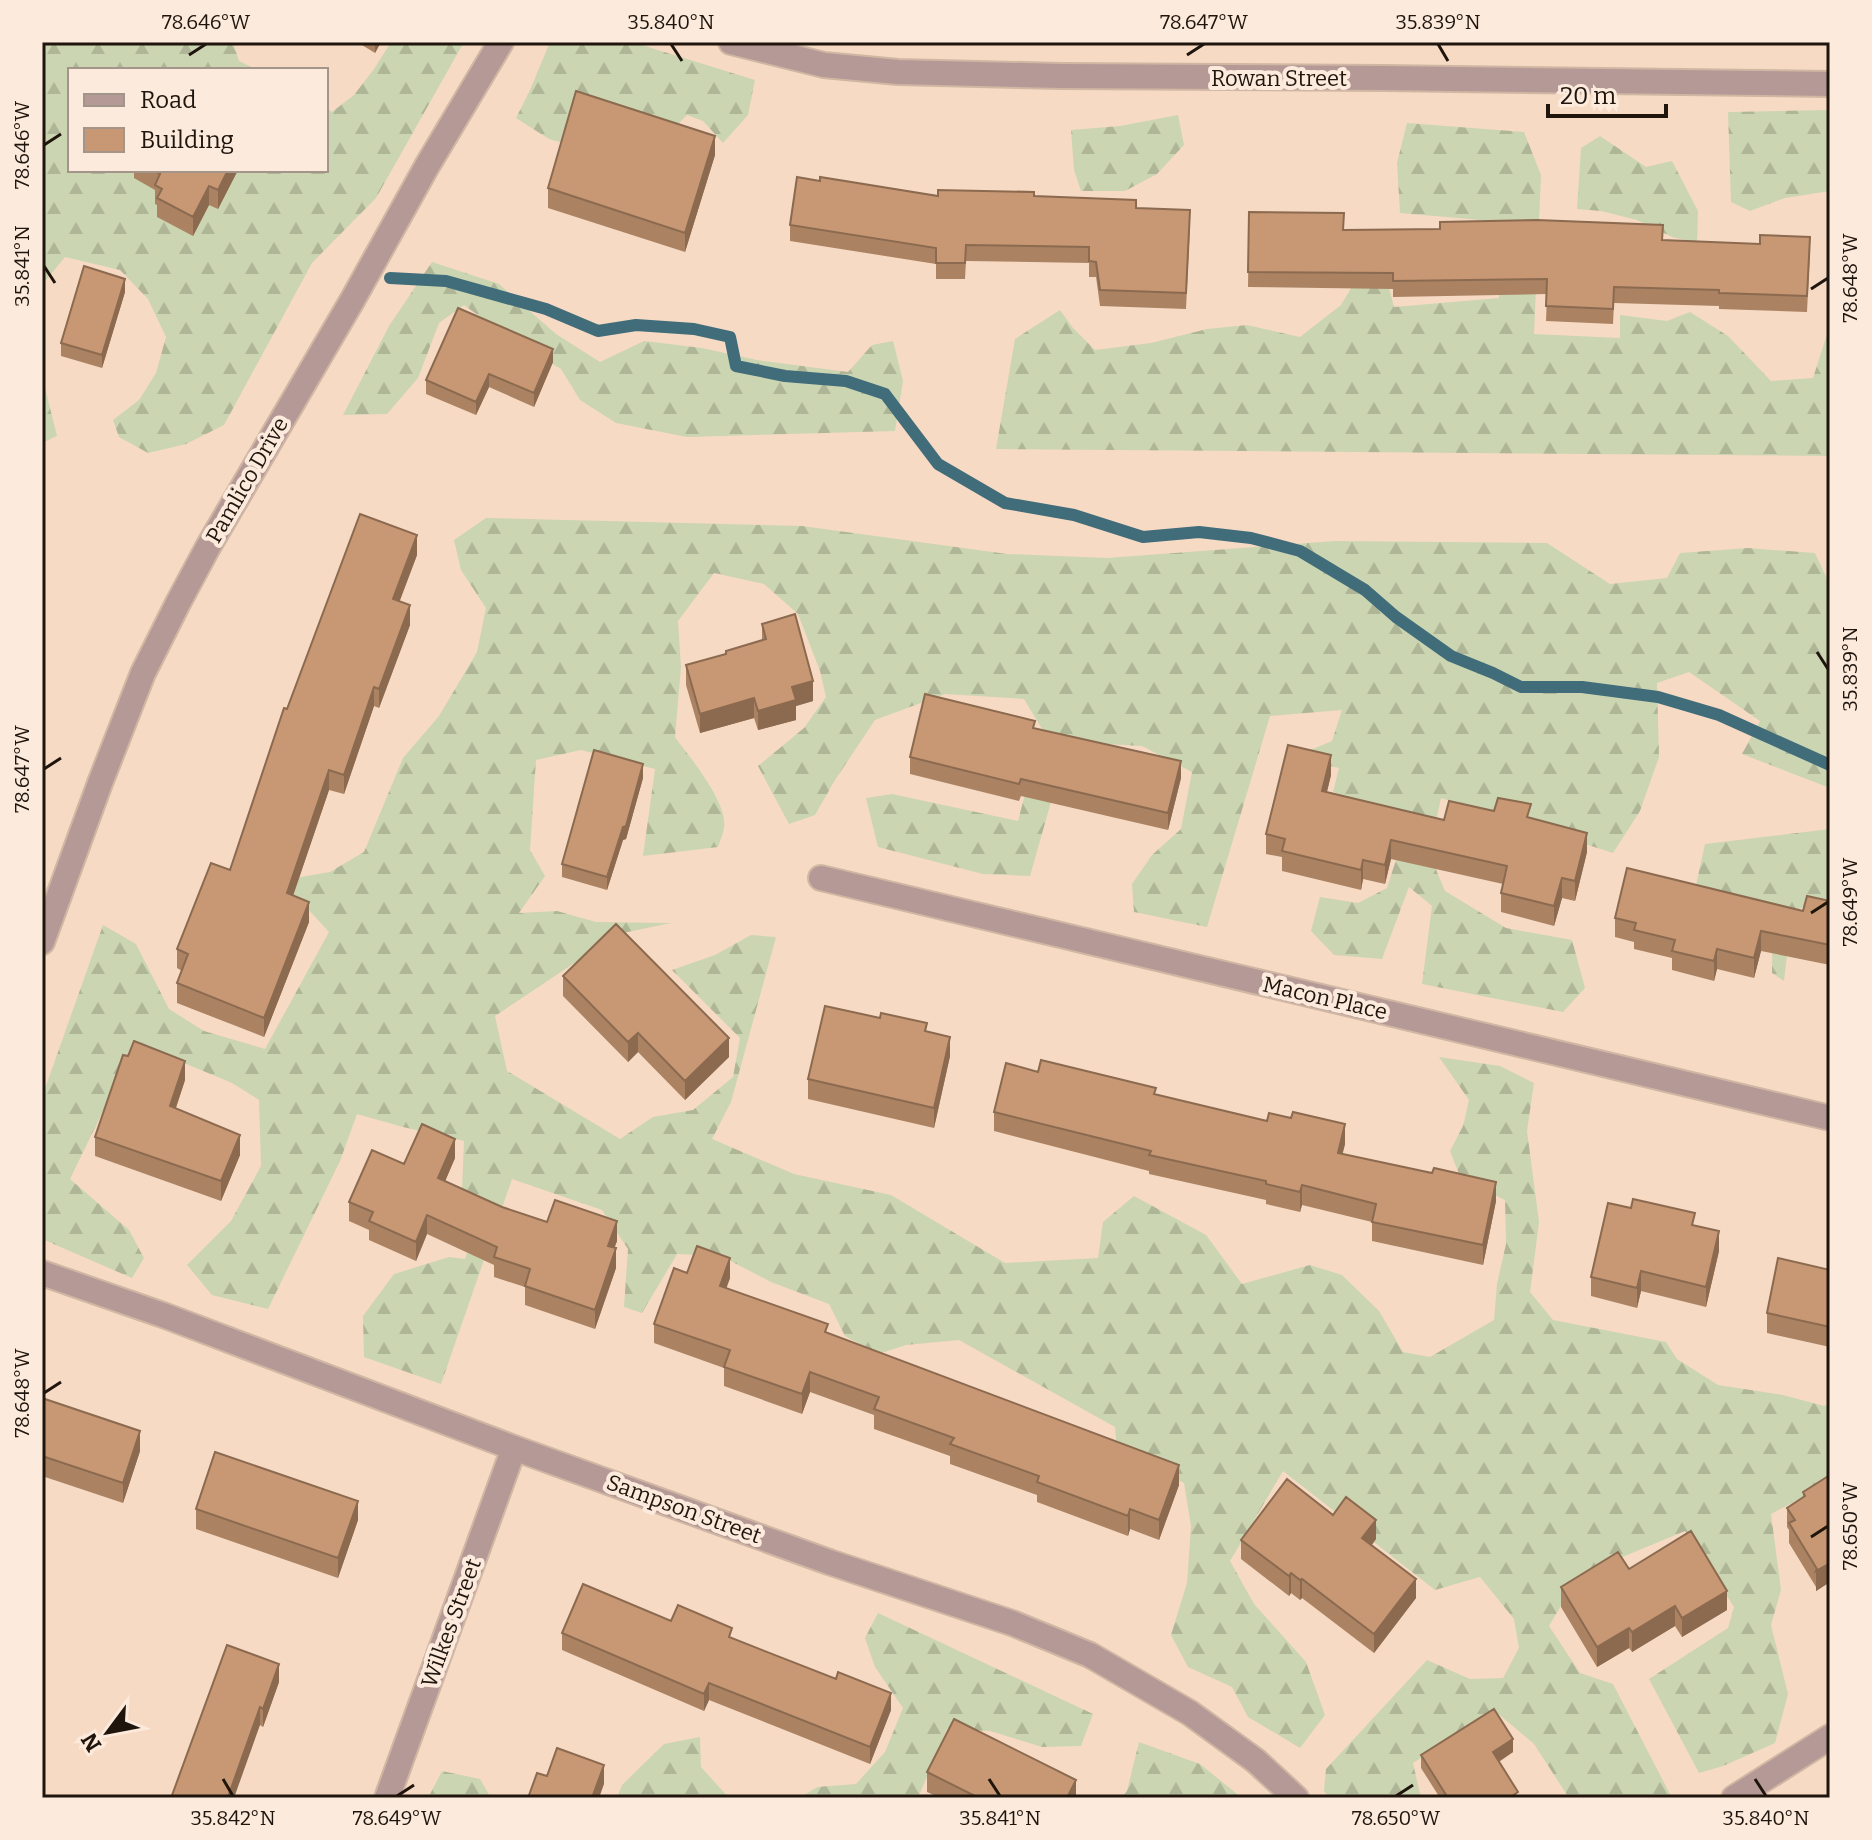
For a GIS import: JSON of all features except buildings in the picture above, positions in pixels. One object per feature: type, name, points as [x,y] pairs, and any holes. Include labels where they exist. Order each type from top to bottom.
[{"type":"street","name":"Pamlico Drive","points":[[42,942],[143,673],[178,603],[501,42]]},
{"type":"street","name":"Rowan Street","points":[[731,42],[824,65],[898,72],[1077,77],[1830,84]]},
{"type":"street","name":"Macon Place","points":[[821,878],[1830,1118]]},
{"type":"street","name":"Sampson Street","points":[[42,1273],[829,1562],[1012,1623],[1090,1655],[1190,1713],[1256,1761],[1296,1798]]},
{"type":"street","name":"Wilkes Street","points":[[387,1798],[514,1448]]},
{"type":"street","points":[[1734,1798],[1830,1737]]},
{"type":"green space","points":[[42,42],[233,42],[239,61],[253,68],[68,68],[68,172],[328,172],[328,109],[332,112],[354,95],[391,42],[464,42],[376,198],[312,263],[224,425],[186,444],[148,453],[119,437],[113,420],[139,400],[156,373],[166,337],[148,299],[120,270],[65,257],[42,285]]},
{"type":"green space","points":[[550,42],[632,42],[755,80],[748,115],[723,143],[703,121],[687,115],[670,132],[590,151],[549,139],[516,118]]},
{"type":"green space","points":[[1830,110],[1830,191],[1785,198],[1750,211],[1731,202],[1728,112]]},
{"type":"green space","points":[[1178,115],[1184,145],[1157,174],[1125,191],[1081,191],[1074,170],[1071,130],[1120,126]]},
{"type":"green space","points":[[1407,123],[1524,132],[1541,175],[1534,334],[1620,338],[1620,315],[1667,321],[1690,312],[1728,336],[1771,381],[1813,378],[1830,325],[1830,456],[996,449],[1015,339],[1060,310],[1095,350],[1151,343],[1207,329],[1247,325],[1300,337],[1341,305],[1360,273],[1380,254],[1394,307],[1499,298],[1503,222],[1400,213],[1397,163]]},
{"type":"green space","points":[[1600,136],[1646,167],[1672,161],[1698,211],[1697,243],[1672,237],[1637,220],[1577,209],[1581,148]]},
{"type":"green space","points":[[432,262],[499,284],[556,334],[600,362],[644,341],[848,372],[872,345],[893,341],[903,381],[895,431],[687,437],[616,423],[580,400],[561,369],[516,343],[464,305],[439,323],[418,378],[387,414],[343,415],[389,326]]},
{"type":"green space","points":[[42,386],[57,436],[42,443]]},
{"type":"green space","points":[[486,518],[802,526],[1007,554],[1107,558],[1335,541],[1547,543],[1610,584],[1667,578],[1680,553],[1748,548],[1815,553],[1830,585],[1830,788],[1742,754],[1760,721],[1689,672],[1657,683],[1659,757],[1640,811],[1613,853],[1441,798],[1429,853],[1445,891],[1506,928],[1572,940],[1585,988],[1563,1012],[1422,984],[1432,906],[1409,887],[1382,959],[1334,955],[1311,931],[1320,897],[1358,903],[1387,888],[1405,831],[1385,810],[1333,792],[1339,768],[1291,758],[1332,741],[1342,710],[1270,716],[1207,927],[1134,912],[1132,884],[1152,855],[1181,829],[1192,772],[1142,746],[1068,742],[1030,876],[983,874],[878,847],[866,798],[892,794],[1018,821],[1042,729],[1024,699],[945,694],[875,720],[815,815],[789,824],[758,766],[804,728],[826,697],[820,671],[798,614],[764,584],[714,573],[678,621],[681,667],[675,737],[707,781],[720,806],[724,828],[718,847],[643,856],[655,769],[581,750],[536,760],[530,850],[545,876],[519,913],[557,911],[596,922],[671,923],[618,934],[495,1016],[507,1071],[620,1139],[653,1117],[693,1110],[733,1077],[740,1038],[672,970],[715,955],[751,935],[776,937],[731,1102],[712,1139],[794,1174],[891,1195],[1005,1263],[1098,1258],[1103,1222],[1134,1196],[1206,1235],[1242,1284],[1310,1265],[1342,1275],[1379,1311],[1403,1352],[1430,1357],[1494,1320],[1497,1284],[1506,1244],[1505,1200],[1461,1179],[1450,1151],[1463,1126],[1469,1100],[1439,1057],[1500,1066],[1534,1083],[1527,1131],[1539,1222],[1530,1292],[1553,1320],[1666,1342],[1677,1359],[1718,1385],[1783,1395],[1824,1406],[1830,1404],[1830,1483],[1771,1514],[1781,1590],[1771,1625],[1788,1694],[1775,1743],[1699,1773],[1649,1679],[1728,1628],[1734,1607],[1685,1531],[1579,1575],[1549,1626],[1580,1673],[1613,1684],[1672,1798],[1569,1798],[1534,1744],[1495,1711],[1413,1763],[1421,1798],[1329,1798],[1324,1791],[1326,1769],[1427,1660],[1470,1679],[1503,1678],[1519,1648],[1514,1619],[1480,1577],[1435,1590],[1283,1471],[1230,1561],[1254,1604],[1306,1662],[1325,1715],[1300,1748],[1248,1717],[1232,1687],[1188,1667],[1171,1635],[1187,1583],[1191,1526],[1184,1483],[1117,1450],[1115,1427],[959,1340],[906,1345],[878,1354],[845,1336],[829,1304],[771,1282],[721,1256],[677,1254],[642,1313],[624,1307],[628,1249],[602,1210],[512,1179],[441,1384],[364,1357],[363,1316],[394,1274],[449,1257],[465,1259],[480,1213],[462,1190],[464,1141],[357,1114],[340,1161],[268,1309],[212,1295],[187,1265],[231,1221],[261,1166],[259,1100],[232,1083],[136,1043],[70,1179],[129,1230],[144,1258],[132,1278],[42,1239],[42,1097],[103,925],[136,944],[169,1009],[204,1031],[265,1049],[329,932],[307,908],[282,889],[295,878],[330,872],[364,852],[403,758],[439,716],[477,652],[486,608],[461,570],[454,540]]},
{"type":"green space","points":[[1830,829],[1830,900],[1820,900],[1792,912],[1784,981],[1772,973],[1773,905],[1696,885],[1705,844]]},
{"type":"green space","points":[[878,1613],[1093,1714],[1081,1746],[1042,1747],[990,1731],[947,1729],[918,1798],[800,1798],[817,1787],[856,1784],[885,1752],[903,1708],[875,1667],[865,1638]]},
{"type":"green space","points":[[700,1737],[701,1767],[729,1798],[617,1798],[622,1785],[664,1744]]},
{"type":"green space","points":[[1139,1742],[1200,1764],[1242,1798],[1120,1798],[1127,1791]]},
{"type":"green space","points":[[442,1771],[480,1779],[491,1798],[428,1798]]},
{"type":"waterway","points":[[390,278],[446,281],[546,309],[598,331],[636,325],[694,329],[730,337],[736,366],[785,376],[846,381],[885,394],[938,464],[1005,503],[1074,515],[1143,537],[1199,532],[1251,538],[1300,551],[1365,590],[1396,617],[1451,656],[1521,687],[1582,687],[1658,697],[1719,715],[1830,765]]}]
